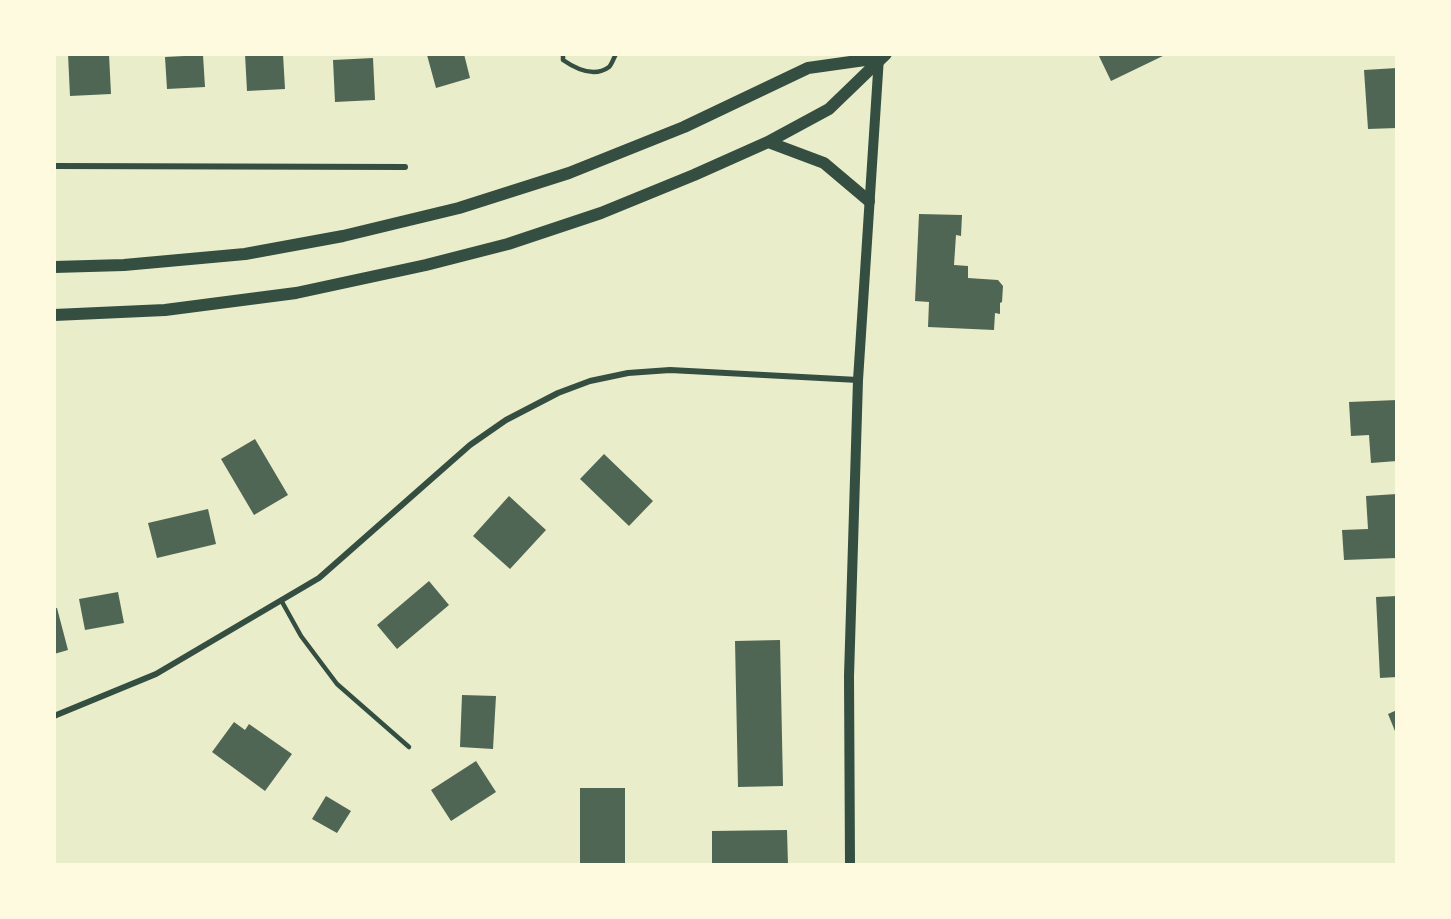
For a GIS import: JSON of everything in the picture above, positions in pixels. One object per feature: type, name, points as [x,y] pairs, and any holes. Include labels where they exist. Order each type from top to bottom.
[{"type":"main road","points":[[54,315],[165,310],[296,293],[426,265],[508,244],[601,213],[768,142],[829,109],[881,55]]},
{"type":"main road","points":[[54,267],[124,265],[245,254],[343,236],[459,208],[569,173],[684,127],[808,68],[881,55]]},
{"type":"main road","points":[[768,142],[824,164],[869,201]]},
{"type":"street","points":[[850,865],[849,676],[858,380],[881,55]]},
{"type":"street","points":[[54,166],[405,167]]},
{"type":"street","points":[[54,716],[156,674],[318,578],[470,445],[514,415],[579,385],[628,373],[670,370],[858,380]]},
{"type":"lane","points":[[563,54],[564,60],[576,69],[594,72],[609,66],[616,54]]},
{"type":"lane","points":[[280,600],[301,636],[337,684],[410,747]]},
{"type":"building","points":[[68,54],[109,54],[111,94],[70,96]]},
{"type":"building","points":[[245,54],[283,54],[285,89],[247,91]]},
{"type":"building","points":[[464,54],[470,78],[436,88],[427,55]]},
{"type":"building","points":[[1098,54],[1167,54],[1111,81]]},
{"type":"building","points":[[203,55],[205,87],[167,89],[165,57]]},
{"type":"building","points":[[373,58],[375,100],[335,102],[333,60]]},
{"type":"building","points":[[1397,68],[1397,128],[1368,129],[1364,70]]},
{"type":"building","points":[[919,214],[962,215],[961,236],[956,235],[954,265],[968,266],[968,278],[998,280],[1003,286],[1000,314],[995,313],[994,330],[928,327],[929,302],[915,301]]},
{"type":"building","points":[[1397,400],[1397,461],[1371,463],[1369,435],[1351,436],[1349,402]]},
{"type":"building","points":[[255,439],[288,495],[254,515],[221,459]]},
{"type":"building","points":[[604,454],[653,501],[629,526],[580,479]]},
{"type":"building","points":[[1397,494],[1397,558],[1344,560],[1342,530],[1368,529],[1366,496]]},
{"type":"building","points":[[509,496],[546,530],[510,569],[473,536]]},
{"type":"building","points":[[208,509],[216,544],[157,558],[148,523]]},
{"type":"building","points":[[429,581],[449,605],[397,649],[377,625]]},
{"type":"building","points":[[118,592],[124,623],[85,630],[79,599]]},
{"type":"building","points":[[1397,596],[1397,677],[1380,678],[1376,597]]},
{"type":"building","points":[[54,608],[57,608],[68,650],[54,654]]},
{"type":"building","points":[[780,640],[783,786],[738,787],[735,641]]},
{"type":"building","points":[[462,695],[496,696],[493,749],[460,747]]},
{"type":"building","points":[[1397,710],[1397,736],[1388,714]]},
{"type":"building","points":[[234,722],[245,730],[249,724],[292,754],[265,791],[212,752]]},
{"type":"building","points":[[476,761],[496,792],[451,821],[431,790]]},
{"type":"building","points":[[580,788],[625,788],[625,865],[580,865]]},
{"type":"building","points":[[326,796],[351,811],[337,833],[312,819]]},
{"type":"building","points":[[787,830],[788,865],[712,865],[712,831]]}]
